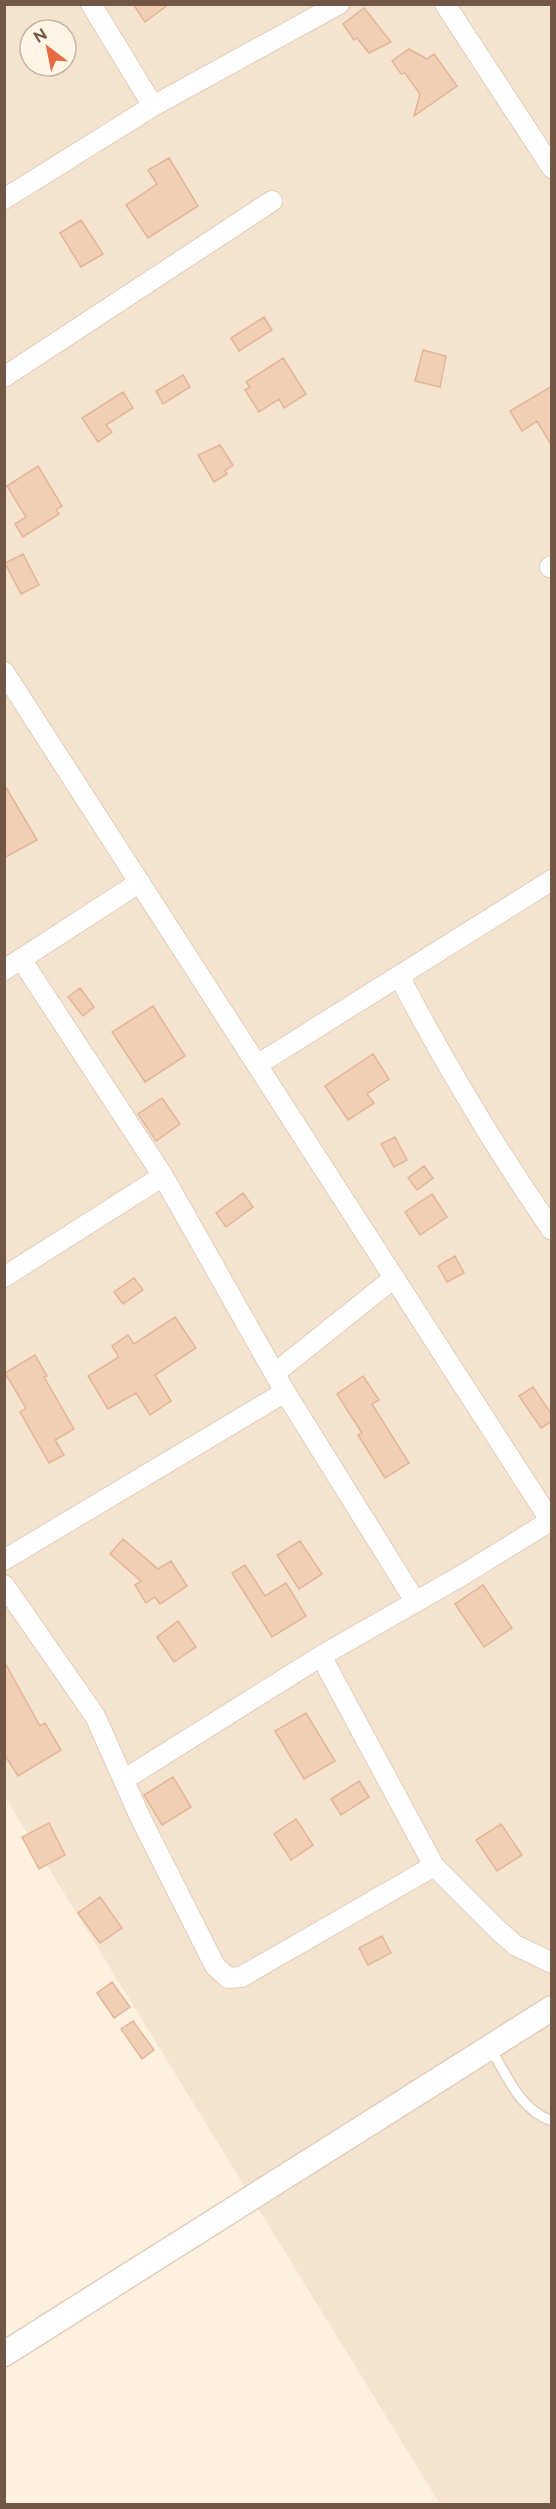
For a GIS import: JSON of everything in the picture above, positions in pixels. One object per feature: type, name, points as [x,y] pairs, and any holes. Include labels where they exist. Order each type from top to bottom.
[{"type":"street","points":[[91,4],[153,106]]},
{"type":"street","points":[[4,199],[153,106],[339,4]]},
{"type":"street","points":[[445,4],[550,164]]},
{"type":"street","points":[[4,376],[272,201]]},
{"type":"street","points":[[7,679],[551,1522],[321,1656],[125,1779]]},
{"type":"street","points":[[257,1065],[552,880]]},
{"type":"street","points":[[140,882],[13,965],[163,1176],[285,1392],[416,1601]]},
{"type":"street","points":[[399,976],[454,1079],[500,1155],[552,1230]]},
{"type":"street","points":[[4,1277],[163,1176]]},
{"type":"street","points":[[274,1373],[394,1278]]},
{"type":"street","points":[[4,1560],[285,1392]]},
{"type":"street","points":[[4,1585],[84,1699],[215,1966],[228,1978],[241,1977],[434,1866]]},
{"type":"street","points":[[321,1656],[434,1866],[515,1945],[552,1964]]},
{"type":"street","points":[[4,2354],[552,2008]]},
{"type":"lane","points":[[490,2047],[518,2096],[530,2109],[552,2121]]},
{"type":"shaded area","points":[[5,5],[551,5],[551,2504],[440,2504],[5,1797]]},
{"type":"building","points":[[133,4],[169,4],[145,22]]},
{"type":"building","points":[[364,8],[391,42],[369,53],[357,38],[354,40],[343,24]]},
{"type":"building","points":[[409,49],[427,59],[434,54],[457,86],[414,116],[420,94],[405,73],[401,74],[392,61]]},
{"type":"building","points":[[169,158],[198,206],[148,238],[126,205],[157,184],[148,170]]},
{"type":"building","points":[[81,220],[103,254],[81,267],[60,233]]},
{"type":"building","points":[[264,317],[272,330],[239,351],[231,338]]},
{"type":"building","points":[[423,350],[446,356],[440,387],[415,381]]},
{"type":"building","points":[[283,358],[306,394],[284,408],[279,399],[259,412],[245,390],[250,387],[246,382]]},
{"type":"building","points":[[183,375],[190,387],[163,404],[156,391]]},
{"type":"building","points":[[552,386],[552,446],[537,421],[522,431],[510,411]]},
{"type":"building","points":[[123,392],[133,408],[106,425],[112,432],[98,442],[82,418]]},
{"type":"building","points":[[220,445],[233,465],[225,471],[227,474],[214,482],[198,455]]},
{"type":"building","points":[[38,466],[62,506],[56,510],[59,514],[23,537],[15,524],[26,517],[7,486]]},
{"type":"building","points":[[23,554],[39,585],[21,594],[5,563]]},
{"type":"building","points":[[4,784],[37,840],[4,858]]},
{"type":"building","points":[[80,988],[94,1007],[83,1016],[68,997]]},
{"type":"building","points":[[153,1006],[185,1056],[145,1082],[112,1032]]},
{"type":"building","points":[[373,1054],[389,1079],[367,1094],[374,1103],[348,1120],[325,1086]]},
{"type":"building","points":[[162,1098],[180,1124],[156,1141],[138,1114]]},
{"type":"building","points":[[395,1137],[407,1160],[394,1167],[381,1144]]},
{"type":"building","points":[[424,1166],[433,1178],[417,1190],[408,1178]]},
{"type":"building","points":[[243,1193],[253,1207],[226,1227],[216,1213]]},
{"type":"building","points":[[432,1194],[447,1217],[420,1235],[405,1212]]},
{"type":"building","points":[[455,1256],[464,1273],[447,1282],[438,1266]]},
{"type":"building","points":[[134,1278],[143,1290],[123,1304],[114,1292]]},
{"type":"building","points":[[175,1317],[196,1348],[155,1375],[171,1401],[150,1415],[136,1393],[108,1409],[88,1376],[119,1357],[112,1346],[128,1335],[134,1344]]},
{"type":"building","points":[[35,1355],[47,1376],[44,1377],[74,1429],[55,1440],[64,1455],[49,1463],[20,1412],[26,1408],[5,1373]]},
{"type":"building","points":[[363,1376],[379,1400],[372,1404],[409,1463],[385,1478],[358,1435],[362,1433],[337,1394]]},
{"type":"building","points":[[533,1387],[552,1415],[552,1421],[541,1428],[519,1396]]},
{"type":"building","points":[[123,1539],[158,1569],[171,1561],[187,1586],[160,1604],[155,1597],[146,1603],[135,1585],[141,1581],[110,1554]]},
{"type":"building","points":[[300,1541],[322,1574],[299,1589],[277,1555]]},
{"type":"building","points":[[245,1565],[265,1596],[286,1583],[306,1616],[272,1637],[232,1573]]},
{"type":"building","points":[[483,1585],[512,1628],[484,1647],[455,1604]]},
{"type":"building","points":[[178,1621],[196,1647],[174,1662],[157,1637]]},
{"type":"building","points":[[4,1661],[40,1726],[45,1723],[61,1750],[18,1776],[4,1754]]},
{"type":"building","points":[[306,1713],[335,1761],[304,1779],[275,1731]]},
{"type":"building","points":[[173,1777],[191,1807],[162,1825],[144,1795]]},
{"type":"building","points":[[359,1781],[369,1797],[341,1815],[331,1799]]},
{"type":"building","points":[[296,1819],[313,1845],[291,1860],[274,1834]]},
{"type":"building","points":[[49,1823],[65,1855],[39,1869],[22,1837]]},
{"type":"building","points":[[501,1824],[522,1855],[497,1871],[476,1840]]},
{"type":"building","points":[[100,1897],[122,1928],[100,1943],[78,1913]]},
{"type":"building","points":[[382,1936],[391,1953],[368,1965],[359,1948]]},
{"type":"building","points":[[112,1982],[130,2007],[114,2018],[97,1993]]},
{"type":"building","points":[[133,2021],[154,2050],[142,2059],[121,2029]]}]
